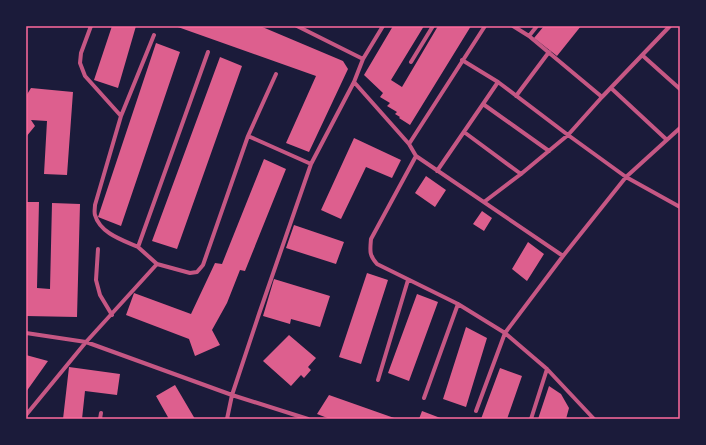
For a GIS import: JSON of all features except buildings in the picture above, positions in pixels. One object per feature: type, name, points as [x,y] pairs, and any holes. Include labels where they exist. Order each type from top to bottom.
[{"type":"street","points":[[91,26],[81,53],[80,63],[84,76],[121,116]]},
{"type":"street","points":[[297,26],[363,59]]},
{"type":"street","points":[[226,419],[232,394],[311,164],[354,82],[363,59],[383,26]]},
{"type":"street","points":[[410,62],[433,26]]},
{"type":"street","points":[[409,144],[485,26]]},
{"type":"street","points":[[513,26],[529,36],[602,97]]},
{"type":"street","points":[[529,36],[537,26]]},
{"type":"street","points":[[484,202],[568,136],[602,97],[670,26]]},
{"type":"street","points":[[154,35],[121,116],[94,205],[95,214],[101,227],[113,236],[138,247],[157,264],[190,273],[197,272],[203,265],[248,136],[276,74]]},
{"type":"street","points":[[138,247],[208,52]]},
{"type":"street","points":[[516,96],[549,52]]},
{"type":"street","points":[[642,55],[680,89]]},
{"type":"street","points":[[462,60],[498,82],[568,136],[626,177],[680,207]]},
{"type":"street","points":[[354,82],[409,144],[416,156],[564,256]]},
{"type":"street","points":[[437,171],[498,82]]},
{"type":"street","points":[[611,88],[667,140]]},
{"type":"street","points":[[483,104],[549,151]]},
{"type":"street","points":[[476,411],[505,333],[626,177],[680,128]]},
{"type":"street","points":[[464,132],[521,174]]},
{"type":"street","points":[[248,136],[311,164]]},
{"type":"street","points":[[416,156],[371,239],[370,249],[372,258],[377,264],[458,304],[505,333],[547,369],[594,419]]},
{"type":"street","points":[[98,249],[96,280],[100,295],[112,315]]},
{"type":"street","points":[[26,415],[86,342],[157,264]]},
{"type":"street","points":[[378,380],[408,280]]},
{"type":"street","points":[[424,398],[458,304]]},
{"type":"street","points":[[26,333],[86,342],[232,394],[308,419]]},
{"type":"street","points":[[531,419],[547,369]]},
{"type":"street","points":[[100,413],[100,419]]}]
